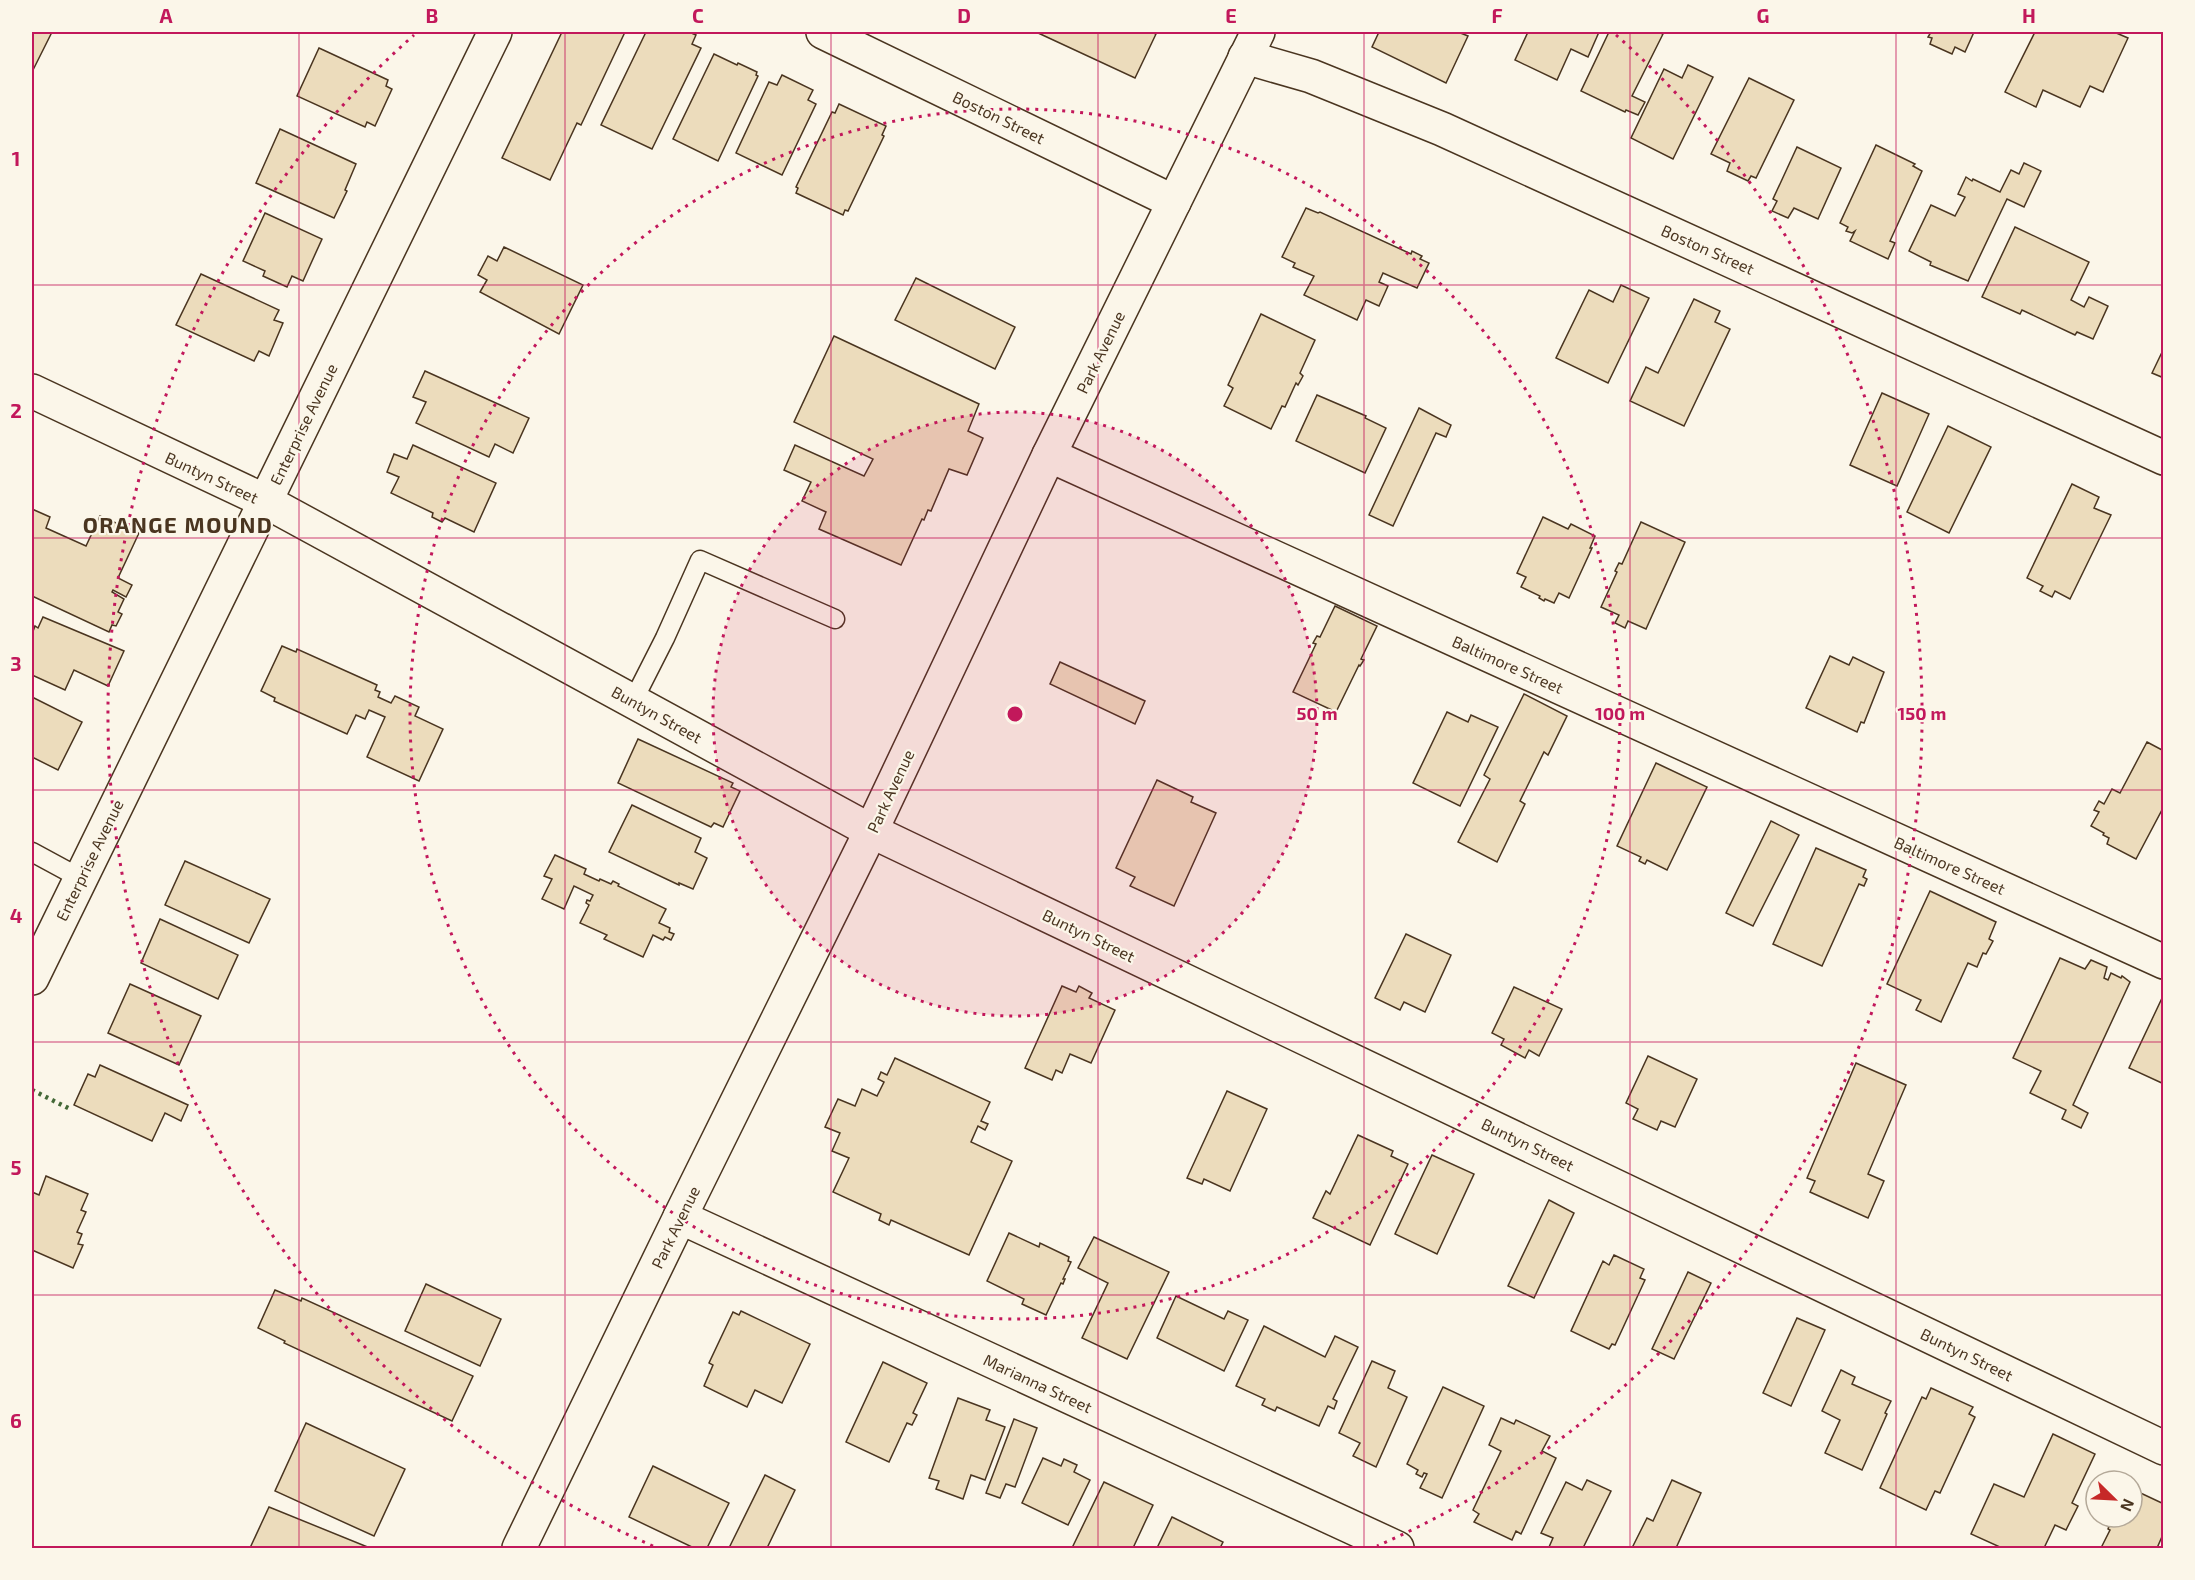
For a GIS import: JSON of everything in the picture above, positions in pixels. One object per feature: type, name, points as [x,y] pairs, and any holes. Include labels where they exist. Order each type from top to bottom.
[{"type":"street","name":"Enterprise Avenue","points":[[32,978],[495,32]]},
{"type":"street","name":"Boston Street","points":[[823,32],[1174,202]]},
{"type":"street","name":"Boston Street","points":[[1252,44],[1322,80],[1442,129],[2163,458]]},
{"type":"street","name":"Park Avenue","points":[[519,1548],[871,831],[1049,455],[1252,44]]},
{"type":"street","name":"Buntyn Street","points":[[32,391],[265,501],[871,831],[2163,1448]]},
{"type":"street","name":"Baltimore Street","points":[[1049,455],[2163,962]]},
{"type":"street","name":"Marianna Street","points":[[680,1216],[1397,1548]]},
{"type":"lane","points":[[633,701],[665,638],[700,560],[835,619]]},
{"type":"lane","points":[[32,852],[80,878]]},
{"type":"building","points":[[32,32],[52,32],[32,72]]},
{"type":"building","points":[[562,32],[625,32],[581,125],[577,123],[550,180],[502,158]]},
{"type":"building","points":[[646,32],[689,32],[696,35],[692,44],[701,48],[652,149],[601,125]]},
{"type":"building","points":[[1036,32],[1151,32],[1156,34],[1135,78]]},
{"type":"building","points":[[1379,32],[1458,32],[1468,36],[1446,83],[1372,47]]},
{"type":"building","points":[[1528,32],[1599,32],[1588,57],[1571,49],[1557,80],[1515,60]]},
{"type":"building","points":[[1609,32],[1658,32],[1663,34],[1632,96],[1645,102],[1638,115],[1626,110],[1625,112],[1581,91]]},
{"type":"building","points":[[1931,32],[1974,32],[1965,52],[1955,47],[1952,54],[1930,44],[1932,38],[1928,37]]},
{"type":"building","points":[[2035,32],[2114,32],[2128,38],[2103,92],[2090,86],[2080,107],[2043,90],[2036,107],[2005,92]]},
{"type":"building","points":[[319,48],[388,80],[386,86],[392,89],[375,126],[367,122],[365,127],[297,96]]},
{"type":"building","points":[[714,54],[757,72],[758,76],[718,161],[673,139]]},
{"type":"building","points":[[1688,65],[1713,77],[1673,159],[1631,138],[1664,69],[1682,78]]},
{"type":"building","points":[[782,75],[813,90],[808,100],[816,104],[782,175],[736,153],[769,82],[777,85]]},
{"type":"building","points":[[1749,78],[1794,100],[1756,178],[1751,176],[1748,181],[1727,171],[1730,163],[1711,154]]},
{"type":"building","points":[[839,104],[886,126],[882,135],[884,136],[848,211],[845,210],[843,215],[796,193],[798,188],[796,187],[832,112],[835,113]]},
{"type":"building","points":[[280,129],[356,164],[345,190],[347,191],[334,218],[256,183]]},
{"type":"building","points":[[1876,145],[1915,164],[1913,166],[1922,171],[1890,241],[1895,243],[1888,259],[1850,241],[1855,231],[1852,233],[1846,231],[1848,227],[1840,223]]},
{"type":"building","points":[[1797,147],[1841,168],[1818,219],[1794,208],[1788,218],[1772,211],[1777,201],[1773,199]]},
{"type":"building","points":[[2024,163],[2041,171],[2024,207],[2007,199],[1968,281],[1930,265],[1931,262],[1909,251],[1931,205],[1955,216],[1965,197],[1958,194],[1966,177],[2000,192],[2011,170],[2019,174]]},
{"type":"building","points":[[1306,208],[1320,212],[1411,254],[1412,251],[1422,256],[1420,259],[1429,263],[1417,288],[1383,273],[1379,282],[1388,286],[1379,306],[1366,300],[1357,320],[1304,295],[1314,276],[1293,267],[1295,263],[1282,257]]},
{"type":"building","points":[[265,213],[322,239],[303,281],[292,276],[287,287],[263,276],[265,271],[243,261]]},
{"type":"building","points":[[2015,227],[2089,262],[2071,300],[2084,307],[2089,297],[2108,306],[2093,339],[2077,332],[2075,335],[2022,310],[2020,314],[1982,297]]},
{"type":"building","points":[[504,247],[583,285],[559,334],[480,292],[487,280],[478,275],[488,256],[497,261]]},
{"type":"building","points":[[201,274],[279,310],[274,320],[283,323],[269,356],[259,351],[254,361],[176,325]]},
{"type":"building","points":[[916,278],[1015,327],[995,369],[895,320]]},
{"type":"building","points":[[1621,285],[1649,298],[1608,383],[1556,358],[1589,290],[1613,302]]},
{"type":"building","points":[[1694,299],[1720,311],[1715,322],[1730,329],[1684,426],[1630,401],[1646,367],[1658,373]]},
{"type":"building","points":[[1261,314],[1315,340],[1300,373],[1303,376],[1298,385],[1296,383],[1285,407],[1282,406],[1271,429],[1224,406],[1233,388],[1228,385]]},
{"type":"building","points":[[834,336],[979,404],[968,431],[983,438],[967,475],[949,469],[931,511],[928,510],[924,520],[922,519],[901,565],[819,529],[826,512],[802,501],[811,482],[784,470],[795,445],[864,476],[873,459],[794,422]]},
{"type":"building","points":[[2164,348],[2164,378],[2152,373]]},
{"type":"building","points":[[425,371],[529,418],[513,453],[495,444],[489,457],[416,423],[426,402],[413,397]]},
{"type":"building","points":[[1882,393],[1929,414],[1897,486],[1850,465]]},
{"type":"building","points":[[1317,395],[1366,416],[1365,418],[1386,428],[1365,473],[1296,441]]},
{"type":"building","points":[[1419,408],[1451,425],[1446,437],[1436,433],[1393,526],[1369,515]]},
{"type":"building","points":[[1948,426],[1991,447],[1949,533],[1907,512]]},
{"type":"building","points":[[413,445],[496,483],[474,532],[445,518],[442,522],[432,517],[433,513],[391,493],[399,477],[387,472],[394,454],[407,459]]},
{"type":"building","points":[[2072,484],[2099,497],[2094,508],[2111,515],[2070,599],[2055,591],[2052,597],[2040,591],[2043,586],[2027,578]]},
{"type":"building","points":[[32,509],[50,517],[46,528],[86,546],[100,516],[139,533],[118,578],[132,585],[126,597],[113,590],[112,592],[124,599],[118,612],[122,614],[116,626],[112,625],[109,632],[32,596]]},
{"type":"building","points":[[1543,517],[1568,529],[1571,524],[1595,536],[1590,548],[1592,548],[1569,598],[1559,593],[1554,603],[1545,599],[1544,601],[1539,598],[1540,596],[1521,587],[1526,577],[1517,573]]},
{"type":"building","points":[[1641,522],[1685,542],[1646,629],[1628,621],[1625,628],[1615,623],[1619,615],[1601,607],[1617,572],[1615,571],[1619,563],[1622,564]]},
{"type":"building","points":[[1335,606],[1377,626],[1361,659],[1364,660],[1359,665],[1336,712],[1293,692],[1316,644],[1313,643],[1317,636],[1320,637]]},
{"type":"building","points":[[43,617],[124,651],[108,686],[74,670],[65,690],[32,675],[32,634],[35,626],[38,628]]},
{"type":"building","points":[[282,646],[296,652],[297,649],[377,685],[375,690],[380,692],[378,697],[391,703],[395,696],[419,707],[415,716],[443,729],[419,781],[367,757],[385,717],[369,710],[365,719],[356,715],[347,734],[274,701],[275,698],[261,691]]},
{"type":"building","points":[[1830,656],[1849,665],[1853,657],[1884,672],[1864,723],[1861,722],[1857,732],[1806,708]]},
{"type":"building","points":[[1060,662],[1145,701],[1135,724],[1050,684]]},
{"type":"building","points":[[1524,694],[1567,716],[1548,755],[1544,752],[1520,801],[1525,804],[1497,862],[1458,842],[1490,779],[1484,775]]},
{"type":"building","points":[[32,697],[82,722],[58,770],[32,757]]},
{"type":"building","points":[[1447,712],[1468,722],[1471,715],[1498,727],[1460,806],[1413,783]]},
{"type":"building","points":[[638,739],[733,783],[731,787],[740,791],[723,827],[714,823],[711,827],[618,783]]},
{"type":"building","points":[[2147,742],[2164,751],[2164,806],[2136,859],[2107,844],[2109,838],[2091,826],[2099,812],[2094,810],[2099,801],[2104,804],[2112,789],[2120,793]]},
{"type":"building","points":[[1656,763],[1707,787],[1667,870],[1647,860],[1645,864],[1639,861],[1641,857],[1617,846]]},
{"type":"building","points":[[1157,780],[1193,797],[1191,802],[1216,813],[1174,906],[1130,886],[1135,877],[1116,868]]},
{"type":"building","points":[[632,805],[701,838],[695,852],[707,858],[693,889],[679,883],[679,885],[609,852]]},
{"type":"building","points":[[1771,821],[1799,835],[1753,926],[1726,913]]},
{"type":"building","points":[[1816,848],[1866,870],[1863,877],[1867,879],[1864,886],[1859,884],[1822,966],[1773,944]]},
{"type":"building","points":[[555,855],[586,869],[584,874],[611,884],[613,881],[619,884],[618,886],[666,909],[659,923],[670,928],[669,932],[674,934],[671,940],[665,937],[663,940],[653,935],[643,957],[604,939],[607,935],[580,923],[589,905],[586,903],[587,900],[590,901],[593,895],[574,886],[564,909],[542,899],[552,879],[544,876]]},
{"type":"building","points":[[185,861],[270,899],[249,943],[165,905]]},
{"type":"building","points":[[1930,891],[1996,922],[1989,939],[1993,941],[1986,954],[1983,953],[1977,967],[1968,963],[1941,1022],[1916,1010],[1921,1000],[1887,984]]},
{"type":"building","points":[[160,919],[238,955],[218,999],[141,963]]},
{"type":"building","points":[[1406,934],[1451,955],[1425,1012],[1404,1002],[1400,1010],[1375,998]]},
{"type":"building","points":[[2060,958],[2085,969],[2091,960],[2107,967],[2104,978],[2108,980],[2111,973],[2121,978],[2122,976],[2130,982],[2073,1105],[2088,1113],[2081,1128],[2062,1119],[2066,1110],[2030,1093],[2041,1071],[2013,1058]]},
{"type":"building","points":[[130,984],[201,1016],[179,1065],[108,1033]]},
{"type":"building","points":[[1062,986],[1076,992],[1079,986],[1092,993],[1089,998],[1115,1010],[1091,1063],[1070,1054],[1062,1073],[1056,1070],[1052,1080],[1025,1068]]},
{"type":"building","points":[[1514,987],[1562,1009],[1539,1056],[1529,1050],[1525,1058],[1501,1045],[1504,1039],[1492,1033]]},
{"type":"building","points":[[2164,997],[2164,1084],[2129,1068]]},
{"type":"building","points":[[1648,1056],[1697,1079],[1675,1127],[1661,1121],[1657,1130],[1633,1119],[1638,1109],[1626,1103]]},
{"type":"building","points":[[895,1058],[990,1102],[981,1121],[988,1124],[985,1130],[978,1126],[971,1142],[1012,1161],[969,1255],[891,1220],[889,1225],[879,1220],[881,1214],[833,1192],[849,1158],[832,1151],[840,1133],[825,1127],[838,1099],[855,1106],[862,1089],[877,1096],[884,1082],[878,1079],[881,1072],[887,1075]]},
{"type":"building","points":[[1856,1063],[1906,1085],[1868,1174],[1884,1181],[1868,1218],[1810,1192],[1815,1181],[1807,1178]]},
{"type":"building","points":[[100,1065],[188,1105],[181,1121],[165,1113],[152,1141],[74,1105],[88,1074],[95,1077]]},
{"type":"building","points":[[1227,1091],[1267,1109],[1230,1191],[1204,1179],[1202,1184],[1187,1178]]},
{"type":"building","points":[[1358,1135],[1393,1151],[1391,1156],[1408,1164],[1370,1245],[1313,1218],[1326,1191],[1330,1194]]},
{"type":"building","points":[[1432,1155],[1474,1174],[1437,1254],[1395,1234]]},
{"type":"building","points":[[46,1176],[88,1194],[81,1210],[86,1212],[77,1232],[82,1234],[78,1244],[83,1245],[73,1268],[32,1250],[32,1192],[39,1195]]},
{"type":"building","points":[[1549,1200],[1574,1213],[1534,1298],[1508,1286]]},
{"type":"building","points":[[1009,1233],[1039,1247],[1040,1243],[1069,1257],[1068,1261],[1071,1262],[1063,1279],[1065,1279],[1046,1315],[1022,1304],[1024,1299],[987,1281]]},
{"type":"building","points":[[1094,1237],[1169,1272],[1127,1359],[1082,1338],[1108,1283],[1078,1268]]},
{"type":"building","points":[[1614,1255],[1644,1269],[1640,1278],[1645,1280],[1615,1345],[1612,1344],[1609,1349],[1571,1331],[1603,1261],[1609,1265]]},
{"type":"building","points":[[1688,1272],[1711,1283],[1674,1359],[1652,1349]]},
{"type":"building","points":[[426,1284],[501,1319],[480,1366],[405,1331]]},
{"type":"building","points":[[275,1290],[301,1301],[302,1298],[473,1376],[452,1421],[284,1343],[285,1341],[258,1328]]},
{"type":"building","points":[[1176,1296],[1224,1319],[1228,1311],[1248,1320],[1224,1371],[1157,1338]]},
{"type":"building","points":[[741,1311],[810,1344],[782,1403],[755,1390],[747,1407],[704,1386],[713,1365],[709,1363],[733,1312],[739,1315]]},
{"type":"building","points":[[1797,1318],[1825,1330],[1791,1406],[1763,1393]]},
{"type":"building","points":[[1264,1326],[1325,1357],[1335,1336],[1358,1347],[1333,1399],[1337,1401],[1334,1409],[1328,1406],[1319,1426],[1277,1407],[1275,1411],[1262,1405],[1265,1399],[1236,1386]]},
{"type":"building","points":[[1372,1361],[1395,1371],[1388,1388],[1407,1397],[1376,1467],[1353,1456],[1360,1443],[1339,1433]]},
{"type":"building","points":[[883,1362],[927,1383],[913,1413],[917,1415],[912,1425],[907,1423],[889,1462],[846,1442]]},
{"type":"building","points":[[1841,1370],[1855,1377],[1852,1384],[1891,1401],[1862,1470],[1825,1453],[1840,1420],[1822,1411]]},
{"type":"building","points":[[1443,1387],[1484,1406],[1442,1498],[1420,1488],[1427,1474],[1424,1473],[1422,1477],[1416,1474],[1418,1470],[1407,1464]]},
{"type":"building","points":[[1931,1388],[1973,1407],[1969,1414],[1975,1417],[1940,1493],[1935,1491],[1926,1510],[1880,1488],[1922,1397],[1926,1399]]},
{"type":"building","points":[[958,1398],[990,1410],[986,1420],[1005,1427],[985,1480],[971,1475],[963,1499],[936,1489],[939,1481],[929,1478]]},
{"type":"building","points":[[1501,1418],[1514,1424],[1516,1420],[1550,1436],[1542,1451],[1556,1458],[1521,1534],[1516,1531],[1512,1540],[1474,1522],[1479,1514],[1473,1510],[1501,1451],[1489,1445]]},
{"type":"building","points":[[1014,1419],[1037,1428],[1015,1487],[1006,1484],[1000,1498],[986,1493]]},
{"type":"building","points":[[306,1423],[405,1469],[374,1536],[275,1491]]},
{"type":"building","points":[[2053,1434],[2095,1454],[2088,1469],[2084,1469],[2084,1477],[2072,1503],[2078,1506],[2066,1530],[2055,1525],[2044,1548],[2002,1548],[1971,1534],[1994,1484],[2024,1497]]},
{"type":"building","points":[[1043,1458],[1061,1466],[1064,1459],[1077,1465],[1074,1472],[1090,1480],[1068,1525],[1022,1503]]},
{"type":"building","points":[[653,1466],[729,1503],[707,1548],[694,1548],[629,1517]]},
{"type":"building","points":[[765,1475],[795,1490],[767,1548],[729,1548]]},
{"type":"building","points":[[1587,1480],[1611,1491],[1583,1548],[1549,1547],[1553,1538],[1541,1533],[1566,1482],[1582,1490]]},
{"type":"building","points":[[1672,1480],[1701,1493],[1676,1548],[1632,1548],[1647,1518],[1653,1521]]},
{"type":"building","points":[[1104,1482],[1153,1505],[1133,1548],[1072,1548]]},
{"type":"building","points":[[2144,1495],[2164,1504],[2164,1532],[2157,1548],[2101,1548],[2110,1530],[2108,1529],[2144,1529]]},
{"type":"building","points":[[269,1507],[370,1548],[250,1548]]},
{"type":"building","points":[[1172,1517],[1223,1542],[1220,1548],[1157,1548]]},
{"type":"hedge","points":[[32,1090],[70,1109]]},
{"type":"district","name":"ORANGE MOUND","points":[[178,524]]}]
